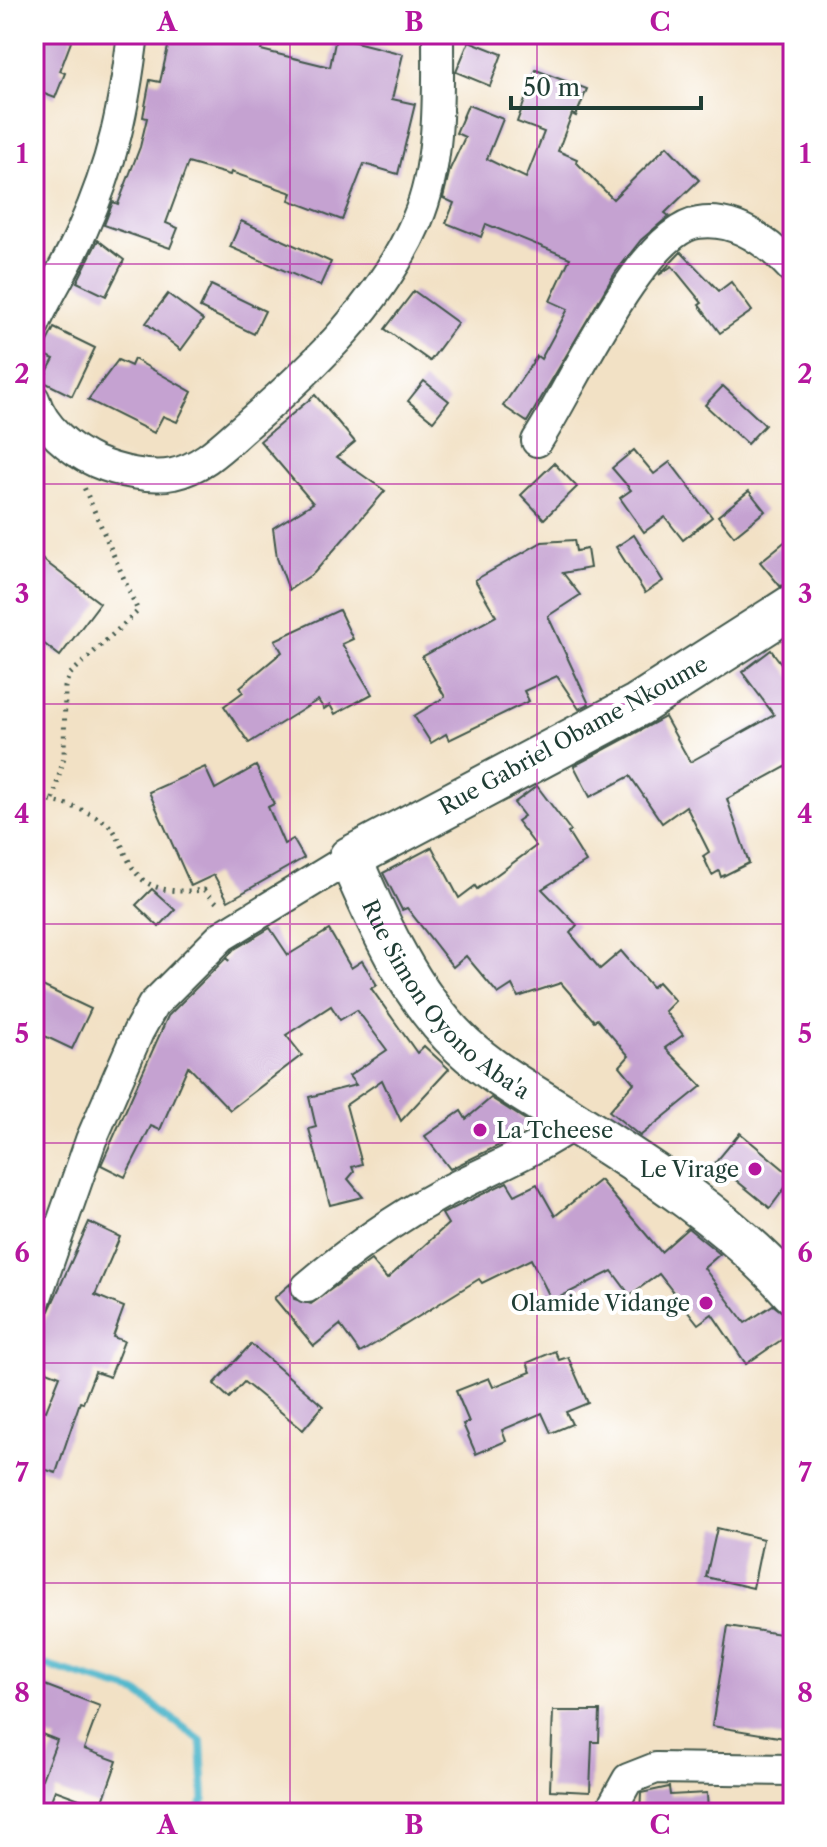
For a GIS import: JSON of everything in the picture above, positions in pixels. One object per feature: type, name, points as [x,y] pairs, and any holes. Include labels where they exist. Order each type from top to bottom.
[{"type":"street","points":[[34,325],[80,236],[104,181],[123,114],[133,34]]},
{"type":"street","points":[[34,399],[55,433],[78,454],[106,466],[146,474],[173,474],[204,462],[287,390],[336,342],[371,300],[418,218],[438,115],[438,34]]},
{"type":"street","points":[[537,441],[558,409],[621,292],[665,242],[696,223],[731,225],[770,245],[793,269]]},
{"type":"street","name":"Rue Gabriel Obame Nkoume","points":[[350,858],[638,705],[793,606]]},
{"type":"street","points":[[34,1303],[91,1140],[145,1017],[185,969],[235,927],[350,858]]},
{"type":"street","name":"Rue Simon Oyono Aba'a","points":[[350,858],[379,922],[419,993],[460,1044],[504,1078],[732,1230],[793,1292]]},
{"type":"street","points":[[307,1287],[363,1241],[439,1195],[547,1143],[575,1123]]},
{"type":"street","points":[[609,1813],[628,1779],[656,1768],[793,1770]]},
{"type":"path","points":[[53,799],[64,757],[64,698],[69,675],[138,611],[116,554],[96,522],[83,485],[78,454]]},
{"type":"path","points":[[34,801],[53,799],[111,827],[137,875],[167,890],[204,890],[235,927]]},
{"type":"building","points":[[34,34],[74,34],[60,71],[65,73],[55,98],[34,90]]},
{"type":"building","points":[[171,34],[241,34],[264,41],[261,50],[330,67],[336,37],[403,54],[392,99],[415,104],[398,174],[364,164],[342,220],[289,200],[292,193],[231,172],[230,175],[188,163],[166,223],[178,228],[170,248],[104,225],[113,202],[118,204],[140,147],[147,118],[143,117],[150,80],[160,82]]},
{"type":"building","points":[[469,41],[502,54],[490,86],[456,72]]},
{"type":"building","points":[[536,70],[587,89],[576,116],[572,114],[558,151],[577,159],[576,162],[613,199],[667,146],[699,180],[665,213],[669,216],[641,240],[615,273],[527,422],[503,406],[537,356],[541,359],[568,309],[550,301],[570,258],[486,224],[481,237],[446,223],[454,203],[443,198],[450,169],[465,137],[456,133],[468,105],[503,119],[487,159],[526,178],[544,132],[517,122]]},
{"type":"building","points":[[241,221],[331,262],[320,286],[230,247]]},
{"type":"building","points":[[98,240],[124,260],[106,296],[77,282]]},
{"type":"building","points":[[681,252],[719,291],[731,282],[752,311],[720,333],[699,305],[702,303],[672,266],[659,275]]},
{"type":"building","points":[[211,285],[265,311],[254,334],[200,308]]},
{"type":"building","points":[[414,291],[458,323],[430,361],[385,329]]},
{"type":"building","points":[[168,294],[203,320],[181,350],[146,323]]},
{"type":"building","points":[[54,328],[95,348],[72,396],[42,381],[54,359],[41,353]]},
{"type":"building","points":[[134,359],[192,392],[177,422],[163,416],[154,433],[88,400],[118,360],[131,366]]},
{"type":"building","points":[[424,381],[449,401],[433,421],[408,401]]},
{"type":"building","points":[[723,386],[765,425],[747,444],[705,405]]},
{"type":"building","points":[[315,395],[355,442],[337,457],[385,491],[314,573],[289,590],[277,558],[273,528],[313,503],[260,441]]},
{"type":"building","points":[[634,450],[654,474],[670,462],[712,517],[683,540],[665,517],[644,532],[620,498],[631,490],[612,468]]},
{"type":"building","points":[[554,463],[577,487],[544,519],[521,495]]},
{"type":"building","points":[[749,491],[765,511],[734,536],[718,516]]},
{"type":"building","points":[[634,535],[663,581],[645,593],[616,547]]},
{"type":"building","points":[[793,535],[793,582],[780,586],[760,562]]},
{"type":"building","points":[[574,540],[576,551],[587,549],[590,568],[563,573],[580,595],[548,616],[589,704],[579,709],[557,676],[524,691],[529,701],[449,740],[446,734],[431,743],[414,716],[445,697],[422,657],[496,616],[475,580],[542,542]]},
{"type":"building","points":[[34,553],[100,603],[60,656],[34,636]]},
{"type":"building","points":[[339,610],[353,639],[342,644],[372,694],[335,714],[330,705],[324,709],[318,700],[249,743],[224,706],[243,692],[240,687],[282,652],[275,640]]},
{"type":"building","points":[[771,650],[793,679],[793,763],[727,799],[749,863],[721,877],[719,871],[712,875],[703,856],[709,852],[686,806],[662,823],[630,776],[590,797],[574,766],[665,717],[690,762],[774,715],[742,672]]},
{"type":"building","points":[[256,766],[274,804],[268,807],[284,844],[293,839],[304,858],[228,901],[214,875],[191,886],[149,792],[205,767],[215,789]]},
{"type":"building","points":[[537,786],[571,831],[568,833],[586,862],[542,889],[577,925],[570,933],[600,969],[621,951],[652,987],[658,982],[675,1001],[665,1011],[683,1035],[665,1048],[702,1086],[640,1136],[609,1111],[634,1083],[620,1066],[629,1056],[597,1019],[594,1021],[561,983],[518,997],[512,985],[498,994],[466,956],[453,967],[407,908],[402,910],[383,873],[432,847],[459,898],[475,886],[477,889],[536,846],[517,821],[524,816],[514,803]]},
{"type":"building","points":[[152,889],[175,910],[159,927],[136,905]]},
{"type":"building","points":[[270,928],[288,955],[329,930],[351,968],[362,961],[377,985],[371,988],[417,1053],[424,1046],[449,1069],[401,1121],[382,1080],[346,1105],[362,1164],[352,1167],[354,1172],[348,1179],[363,1197],[330,1205],[309,1129],[316,1127],[309,1097],[356,1085],[349,1076],[387,1050],[357,1010],[340,1020],[331,1006],[286,1035],[302,1055],[230,1110],[188,1066],[160,1130],[151,1126],[125,1177],[101,1165],[168,1016],[226,958],[229,961],[227,957],[233,950]]},
{"type":"building","points":[[34,982],[91,1009],[72,1049],[34,1031]]},
{"type":"building","points":[[491,1098],[532,1124],[512,1139],[450,1169],[425,1136],[461,1111],[466,1119]]},
{"type":"building","points":[[740,1133],[793,1177],[770,1208],[715,1163]]},
{"type":"building","points":[[600,1180],[661,1252],[688,1228],[720,1254],[704,1268],[745,1323],[773,1305],[786,1315],[793,1332],[746,1364],[712,1314],[698,1324],[659,1274],[630,1295],[612,1271],[552,1301],[531,1259],[482,1283],[479,1279],[360,1353],[340,1325],[314,1346],[274,1298],[290,1284],[294,1299],[311,1304],[371,1260],[387,1279],[448,1224],[442,1214],[507,1182],[515,1195],[537,1184],[555,1216]]},
{"type":"building","points":[[89,1222],[120,1237],[95,1295],[124,1307],[113,1337],[124,1341],[110,1377],[95,1372],[83,1403],[80,1402],[56,1473],[34,1466],[34,1407],[46,1411],[60,1376],[34,1366],[34,1344]]},
{"type":"building","points":[[251,1344],[323,1406],[303,1430],[244,1382],[229,1398],[214,1384]]},
{"type":"building","points":[[555,1351],[559,1360],[568,1357],[588,1403],[566,1412],[572,1424],[551,1433],[542,1413],[502,1430],[506,1441],[476,1454],[463,1424],[469,1422],[456,1391],[489,1378],[493,1387],[531,1372],[527,1363]]},
{"type":"building","points":[[717,1528],[763,1539],[753,1588],[706,1577]]},
{"type":"building","points":[[728,1626],[793,1636],[793,1687],[785,1738],[712,1726]]},
{"type":"building","points":[[34,1681],[100,1706],[84,1749],[117,1761],[101,1807],[55,1790],[46,1813],[34,1813],[34,1776],[42,1779],[57,1740],[34,1731]]},
{"type":"building","points":[[553,1711],[600,1711],[599,1742],[592,1742],[590,1792],[550,1790]]},
{"type":"building","points":[[669,1787],[670,1795],[707,1793],[708,1813],[640,1813],[641,1793]]},
{"type":"waterway","points":[[34,1662],[138,1693],[201,1741],[204,1799],[197,1813]]},
{"type":"place","name":"La Tcheese","points":[[480,1130]]},
{"type":"place","name":"Le Virage","points":[[755,1169]]},
{"type":"place","name":"Olamide Vidange","points":[[706,1303]]}]
